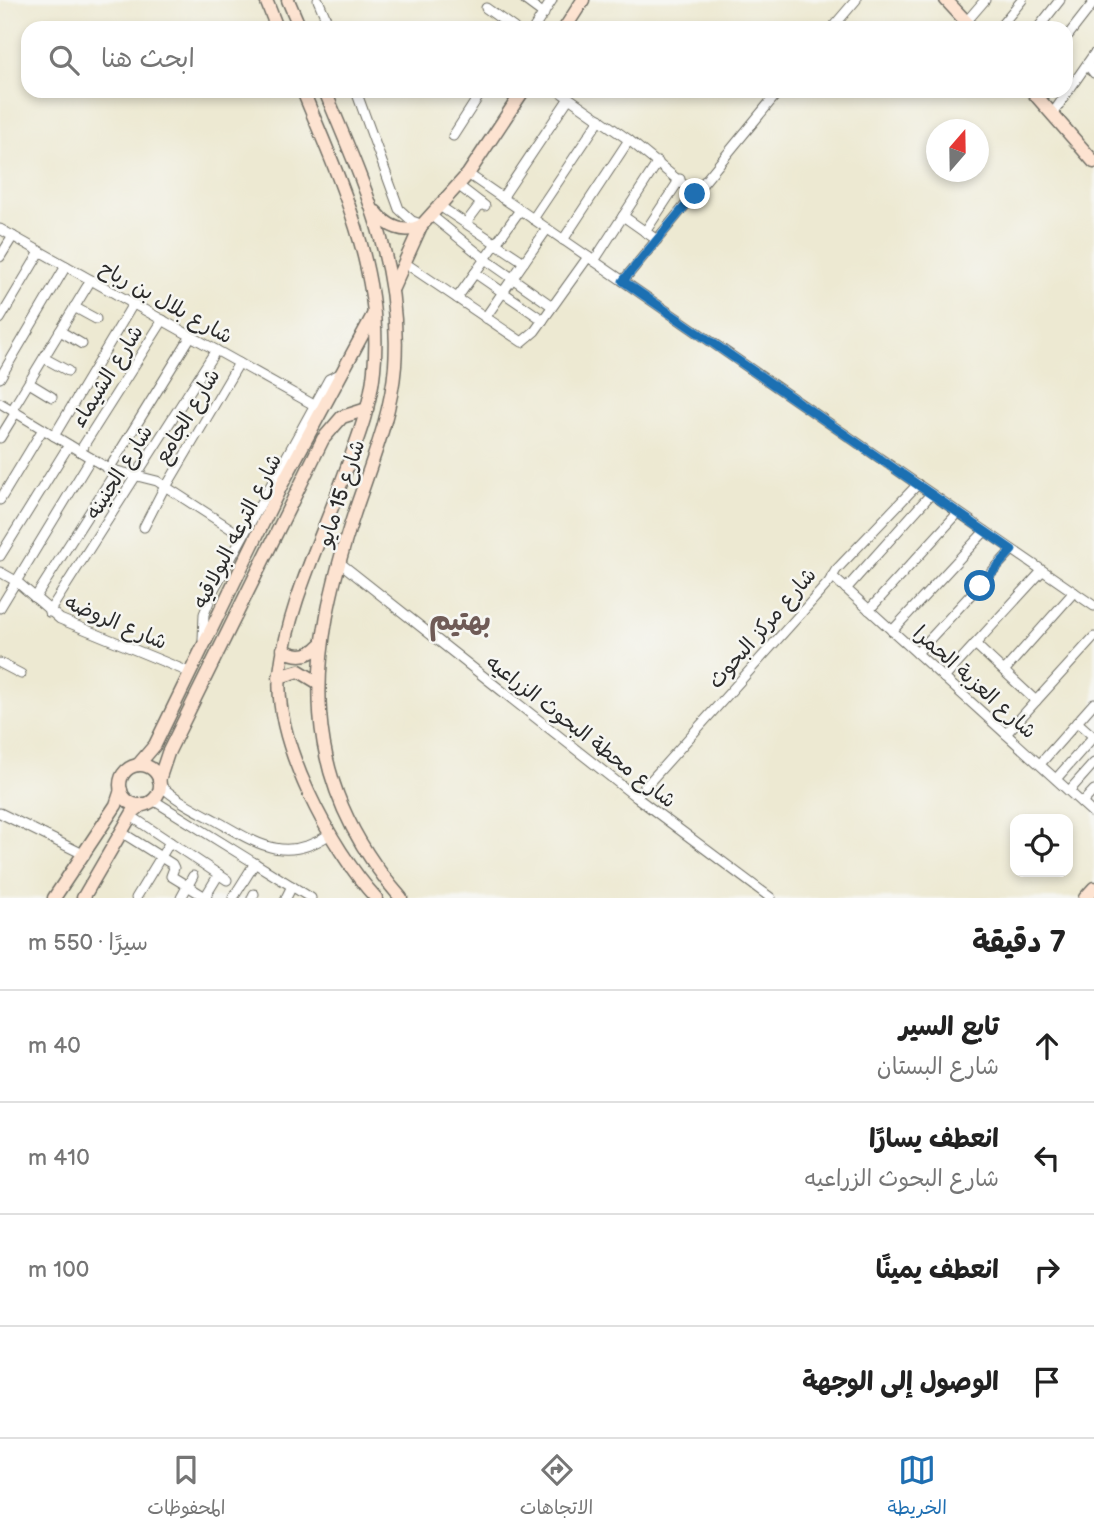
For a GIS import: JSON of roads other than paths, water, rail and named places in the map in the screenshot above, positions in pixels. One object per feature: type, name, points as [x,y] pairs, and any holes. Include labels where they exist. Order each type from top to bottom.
[{"type":"main road","points":[[266,0],[274,21]]},
{"type":"main road","points":[[288,0],[297,21]]},
{"type":"main road","points":[[570,21],[583,0]]},
{"type":"main road","points":[[948,1],[966,21]]},
{"type":"main road","name":"شارع 15 مايو","points":[[306,98],[350,206],[363,253],[376,353],[367,409],[284,649],[279,677],[293,752],[330,834],[376,898]]},
{"type":"main road","name":"شارع 15 مايو","points":[[329,98],[374,209],[393,289],[396,345],[392,392],[339,562],[320,646],[317,682],[321,735],[340,799],[369,856],[401,898]]},
{"type":"main road","points":[[374,209],[383,220],[394,227],[408,230],[425,222],[459,186],[518,98]]},
{"type":"main road","points":[[1039,98],[1094,162]]},
{"type":"main road","points":[[393,289],[425,222]]},
{"type":"main road","name":"شارع الترعه البولاقيه","points":[[138,765],[152,751],[203,640],[373,315]]},
{"type":"main road","name":"شارع الترعه البولاقيه","points":[[159,782],[168,752],[323,439],[342,417],[367,409]]},
{"type":"main road","points":[[284,649],[305,655],[320,646]]},
{"type":"main road","points":[[279,677],[299,671],[317,682]]},
{"type":"main road","points":[[54,898],[116,805],[125,772],[138,765],[151,769],[159,782],[148,802],[131,816],[83,898]]},
{"type":"main road","points":[[121,790],[129,801],[148,802]]},
{"type":"main road","points":[[1085,898],[1094,888]]},
{"type":"street","points":[[318,0],[327,21]]},
{"type":"street","points":[[525,0],[544,14]]},
{"type":"street","points":[[539,21],[552,0]]},
{"type":"street","points":[[838,21],[856,0]]},
{"type":"street","points":[[972,21],[985,0]]},
{"type":"street","points":[[1004,21],[1021,0]]},
{"type":"street","points":[[1044,21],[1060,0]]},
{"type":"street","points":[[1073,29],[1094,2]]},
{"type":"street","points":[[485,8],[504,21]]},
{"type":"street","points":[[1073,84],[1094,54]]},
{"type":"street","points":[[1087,64],[1094,73]]},
{"type":"street","points":[[359,98],[399,209],[412,221],[425,222],[485,259],[552,306]]},
{"type":"street","points":[[453,136],[477,98]]},
{"type":"street","points":[[502,198],[569,98],[658,162],[695,194]]},
{"type":"street","points":[[623,281],[773,98]]},
{"type":"street","points":[[1053,113],[1063,98]]},
{"type":"street","points":[[533,219],[600,119]]},
{"type":"street","points":[[563,240],[629,140]]},
{"type":"street","points":[[405,263],[522,342],[530,337],[591,259],[658,162]]},
{"type":"street","points":[[468,174],[1094,606]]},
{"type":"street","points":[[645,232],[680,179]]},
{"type":"street","points":[[459,186],[483,204],[466,223]]},
{"type":"street","points":[[441,207],[524,262]]},
{"type":"street","points":[[457,298],[520,210]]},
{"type":"street","points":[[623,216],[657,240]]},
{"type":"street","name":"شارع بلال بن رباح","points":[[0,229],[314,405]]},
{"type":"street","points":[[485,318],[547,229]]},
{"type":"street","points":[[0,257],[13,236]]},
{"type":"street","points":[[0,319],[40,252]]},
{"type":"street","points":[[0,378],[66,266]]},
{"type":"street","points":[[475,272],[543,320]]},
{"type":"street","points":[[0,438],[29,383],[91,280]]},
{"type":"street","points":[[54,436],[133,304]]},
{"type":"street","points":[[74,307],[96,319]]},
{"type":"street","name":"شارع الشيماء","points":[[80,451],[163,320]]},
{"type":"street","points":[[60,331],[82,344]]},
{"type":"street","points":[[36,598],[191,336]]},
{"type":"street","name":"شارع الجنينه","points":[[49,612],[216,350]]},
{"type":"street","points":[[44,358],[68,372]]},
{"type":"street","name":"شارع الجامع","points":[[144,527],[165,486],[239,363]]},
{"type":"street","points":[[203,640],[203,623],[209,598],[328,379],[342,373]]},
{"type":"street","points":[[29,383],[52,397]]},
{"type":"street","points":[[0,403],[112,470],[137,474],[165,486],[242,536]]},
{"type":"street","points":[[0,500],[43,429]]},
{"type":"street","points":[[0,556],[69,444]]},
{"type":"street","points":[[0,608],[91,458]]},
{"type":"street","name":"شارع مركز البحوث","points":[[636,797],[832,576],[918,484]]},
{"type":"street","points":[[846,589],[931,494]]},
{"type":"street","points":[[869,610],[958,513]]},
{"type":"street","points":[[892,631],[985,531]]},
{"type":"street","points":[[917,653],[1012,550]]},
{"type":"street","name":"شارع محطة البحوث الزراعيه","points":[[339,562],[636,797],[771,898]]},
{"type":"street","points":[[944,678],[1042,571]]},
{"type":"street","name":"شارع الروضه","points":[[0,572],[16,581],[49,612],[67,622],[189,672]]},
{"type":"street","name":"شارع العزبة الحمرا","points":[[832,576],[1094,814]]},
{"type":"street","points":[[1004,671],[1074,592]]},
{"type":"street","points":[[1006,734],[1094,637]]},
{"type":"street","points":[[975,643],[1036,701]]},
{"type":"street","points":[[0,663],[20,674]]},
{"type":"street","points":[[1040,764],[1094,702]]},
{"type":"street","points":[[1055,779],[1094,736],[1077,722]]},
{"type":"street","points":[[1069,791],[1094,763]]},
{"type":"street","points":[[159,782],[177,799],[263,847],[300,848],[330,834]]},
{"type":"street","points":[[1082,803],[1094,790]]},
{"type":"street","points":[[148,802],[311,898]]},
{"type":"street","points":[[0,813],[85,855]]},
{"type":"street","points":[[121,832],[173,866],[171,876],[206,897],[223,877],[131,816]]},
{"type":"street","points":[[136,898],[150,883],[170,842]]},
{"type":"street","points":[[233,898],[255,863]]},
{"type":"street","points":[[181,898],[193,876]]},
{"type":"street","points":[[286,898],[292,886]]},
{"type":"district","name":"بهتيم","points":[[460,620]]}]
